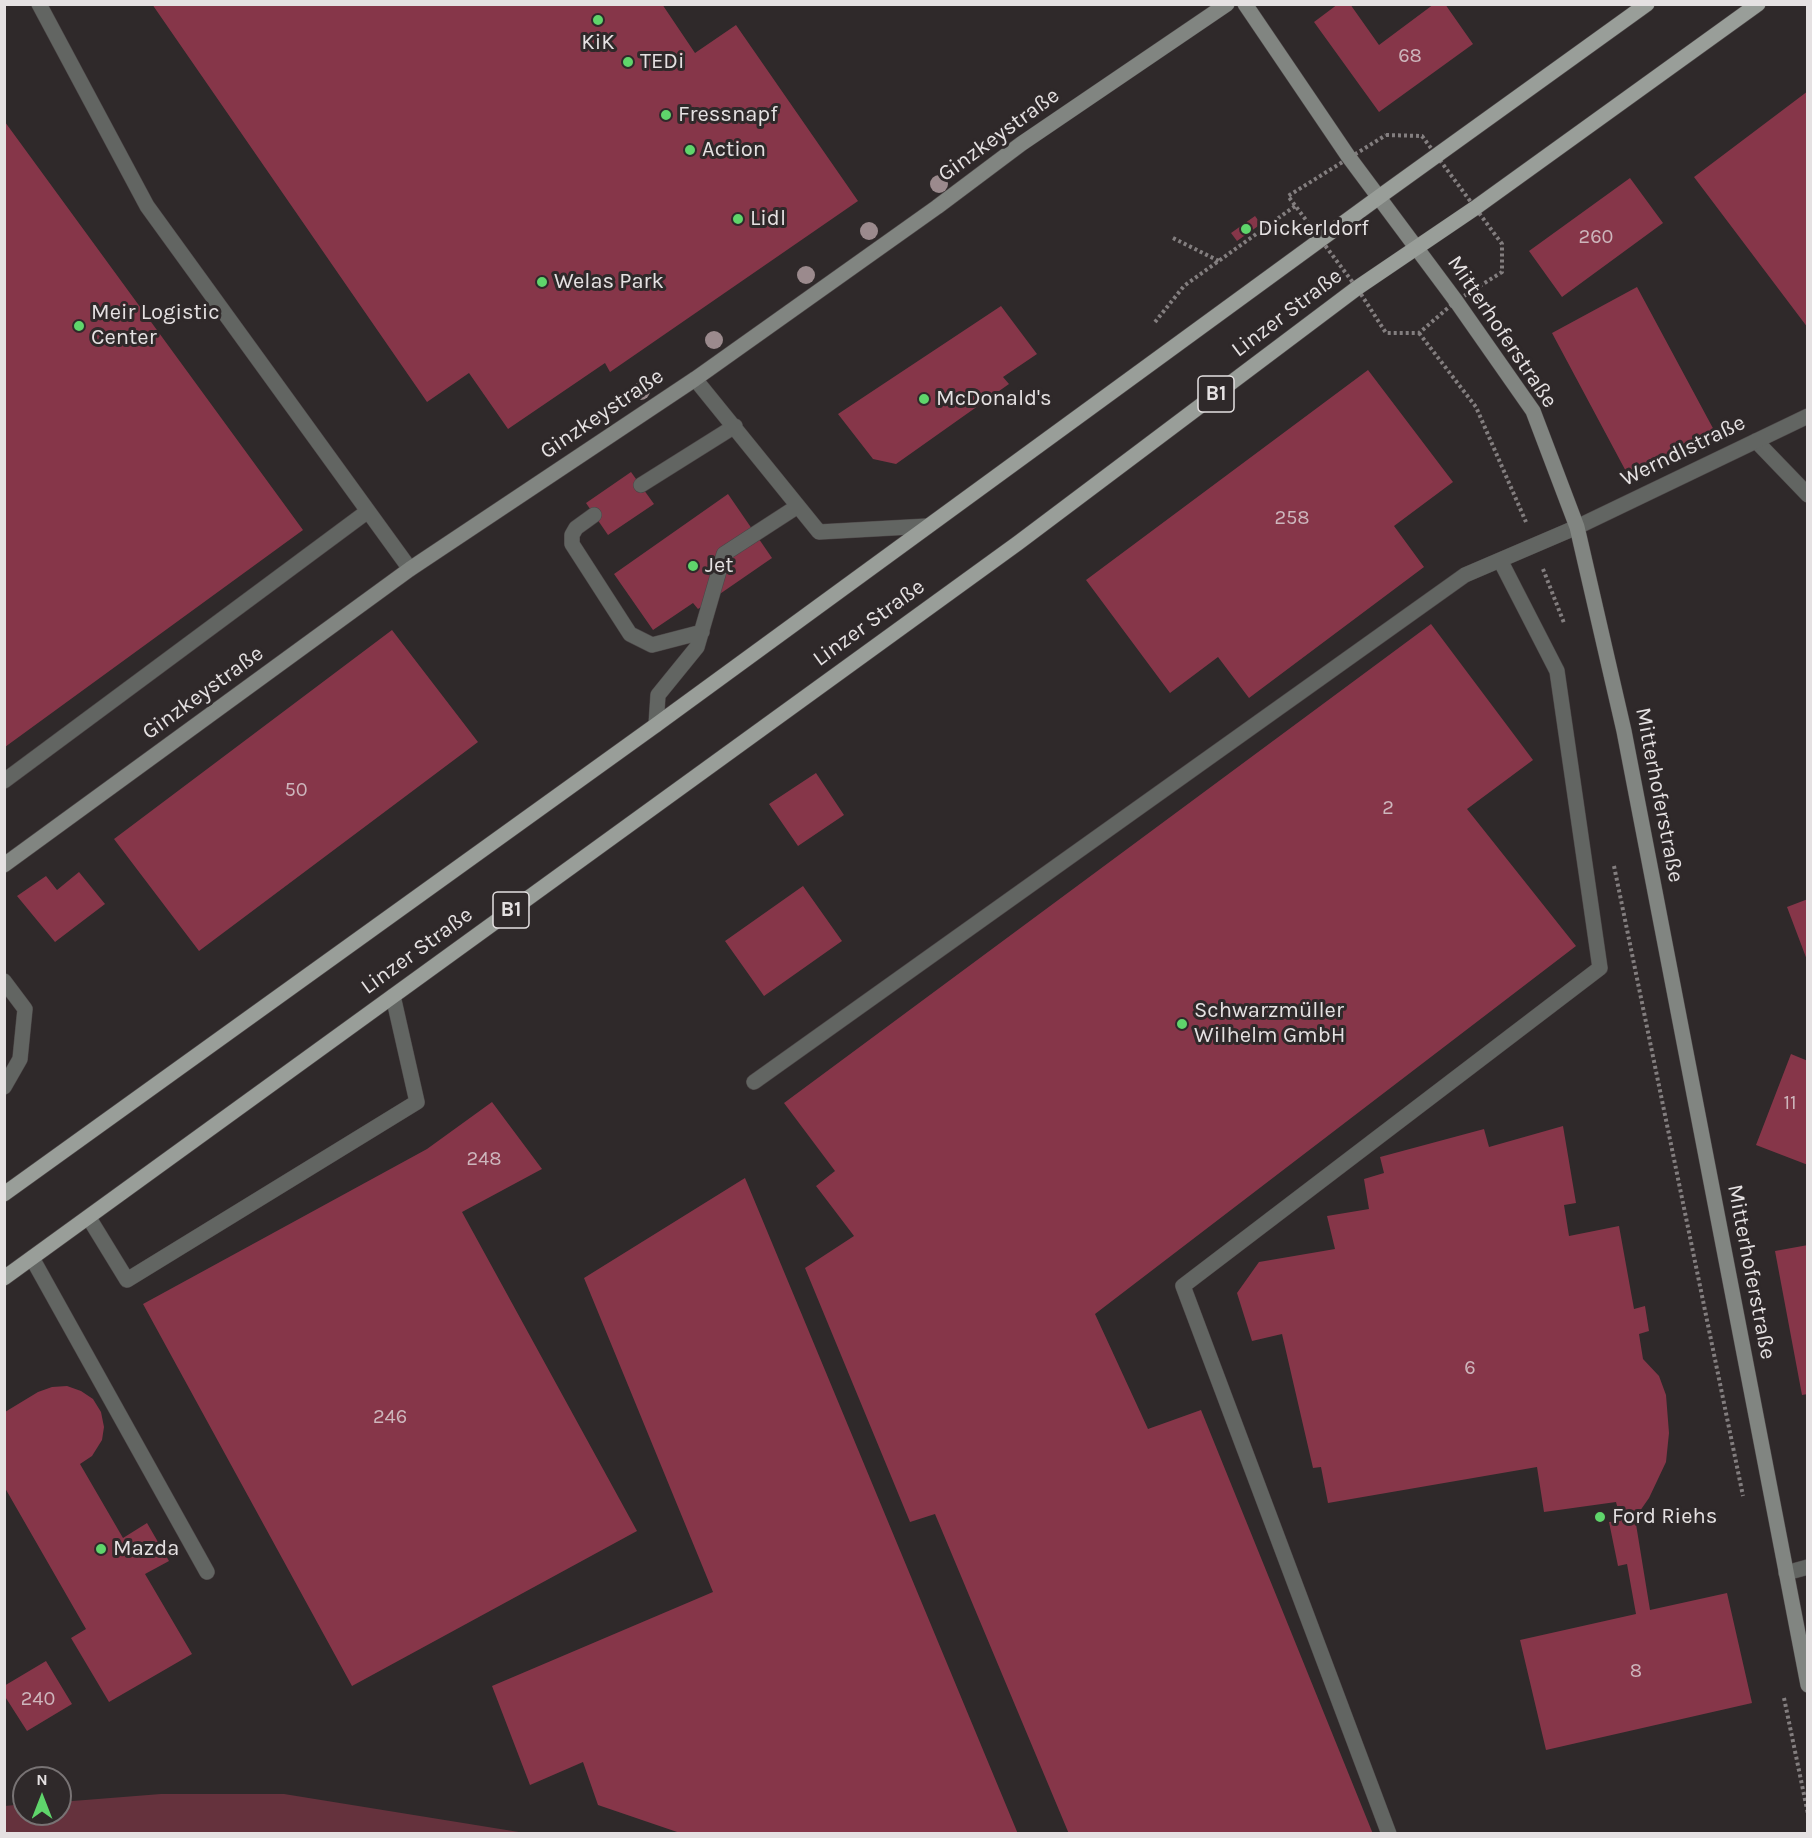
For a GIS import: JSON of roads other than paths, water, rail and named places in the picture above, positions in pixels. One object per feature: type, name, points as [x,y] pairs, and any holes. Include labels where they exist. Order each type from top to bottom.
[{"type":"main road","name":"Linzer Straße","points":[[4,1194],[656,725],[1647,4]]},
{"type":"main road","name":"Linzer Straße","points":[[4,1278],[1018,543],[1357,288],[1417,248],[1758,4]]},
{"type":"street","points":[[39,4],[147,206],[410,569]]},
{"type":"street","name":"Ginzkeystraße","points":[[4,865],[410,569],[695,379],[938,207],[1021,144],[1227,4]]},
{"type":"street","name":"Mitterhoferstraße","points":[[1245,4],[1348,156],[1417,248],[1533,411],[1577,527],[1624,731],[1808,1685]]},
{"type":"street","points":[[695,379],[819,532],[928,526]]},
{"type":"street","name":"Werndlstraße","points":[[754,1082],[1465,575],[1577,527],[1808,416]]},
{"type":"street","points":[[640,485],[735,426]]},
{"type":"street","points":[[1756,441],[1808,495]]},
{"type":"street","points":[[656,725],[658,695],[697,647],[724,554],[798,506]]},
{"type":"street","points":[[4,781],[368,511]]},
{"type":"street","points":[[594,515],[576,528],[572,535],[572,544],[630,634],[652,645],[702,632]]},
{"type":"street","points":[[1389,1833],[1183,1286],[1600,968],[1557,671],[1500,560]]},
{"type":"street","points":[[4,981],[25,1009],[21,1059],[4,1087]]},
{"type":"street","points":[[89,1218],[127,1280],[417,1102],[393,996]]},
{"type":"street","points":[[32,1258],[207,1572]]},
{"type":"street","points":[[1786,1573],[1808,1568]]},
{"type":"place","name":"KiK","points":[[598,20]]},
{"type":"place","name":"TEDi","points":[[628,62]]},
{"type":"place","name":"Fressnapf","points":[[666,115]]},
{"type":"place","name":"Action","points":[[690,150]]},
{"type":"place","name":"Lidl","points":[[738,219]]},
{"type":"place","name":"Dickerldorf","points":[[1246,229]]},
{"type":"place","name":"Welas Park","points":[[542,282]]},
{"type":"place","name":"Meir Logistic Center","points":[[79,326]]},
{"type":"place","name":"McDonald's","points":[[924,399]]},
{"type":"place","name":"Jet","points":[[693,566]]},
{"type":"place","name":"Schwarzmüller Wilhelm GmbH","points":[[1182,1024]]},
{"type":"place","name":"Ford Riehs","points":[[1600,1517]]},
{"type":"place","name":"Mazda","points":[[101,1549]]}]
